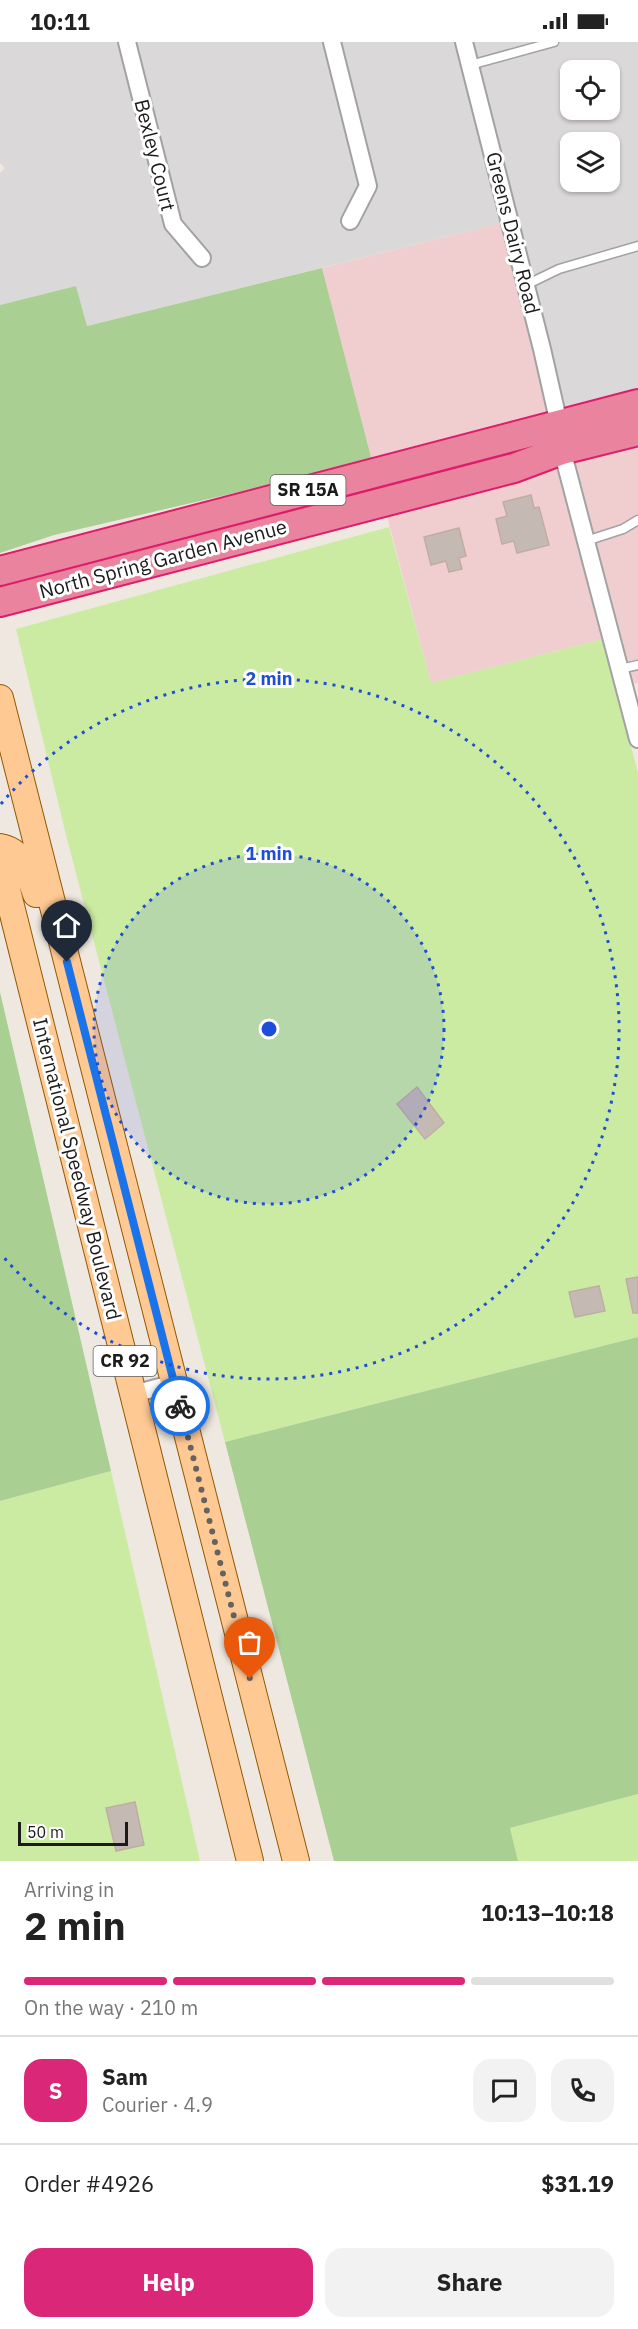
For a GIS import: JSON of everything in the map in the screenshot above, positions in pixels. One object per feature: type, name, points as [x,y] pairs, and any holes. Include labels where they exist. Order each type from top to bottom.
[{"type":"highway","name":"North Spring Garden Avenue","points":[[0,602],[514,468],[560,437],[627,407]]},
{"type":"highway","name":"North Spring Garden Avenue","points":[[0,571],[560,437],[638,431]]},
{"type":"main road","name":"International Speedway Boulevard","points":[[0,698],[296,1861]]},
{"type":"main road","points":[[0,847],[16,854],[27,867],[90,1050]]},
{"type":"main road","name":"International Speedway Boulevard","points":[[0,861],[250,1861]]},
{"type":"street","name":"Bexley Court","points":[[127,42],[173,224],[201,258]]},
{"type":"street","points":[[332,42],[368,186],[350,221]]},
{"type":"street","name":"Greens Dairy Road","points":[[464,42],[526,285],[560,437],[638,739]]},
{"type":"street","points":[[133,1394],[175,1383]]},
{"type":"lane","points":[[470,65],[554,42]]},
{"type":"lane","points":[[526,285],[559,269],[638,246]]},
{"type":"lane","points":[[586,541],[623,529],[638,520]]},
{"type":"lane","points":[[620,669],[638,665]]},
{"type":"shaded area","points":[[0,42],[118,42],[165,226],[200,268],[213,259],[181,220],[136,42],[323,42],[359,185],[339,225],[354,230],[376,184],[341,42],[456,42],[502,223],[87,326],[76,286],[0,305],[0,173],[5,168],[0,163]]},
{"type":"shaded area","points":[[473,42],[638,42],[638,397],[565,415],[551,347]]},
{"type":"shaded area","points":[[502,223],[549,419],[373,465],[322,268]]},
{"type":"shaded area","points":[[638,439],[638,683],[632,684],[572,455]]},
{"type":"shaded area","points":[[556,460],[603,639],[431,683],[385,509]]},
{"type":"green space","points":[[322,268],[372,461],[54,535],[0,553],[0,305],[76,286],[87,326]]},
{"type":"green space","points":[[389,527],[431,683],[603,639],[638,773],[638,1337],[225,1442],[66,835],[16,629]]},
{"type":"green space","points":[[0,992],[111,1471],[0,1501]]},
{"type":"green space","points":[[638,1337],[638,1794],[510,1828],[518,1861],[334,1861],[225,1442]]},
{"type":"green space","points":[[111,1471],[200,1861],[0,1861],[0,1501]]},
{"type":"green space","points":[[638,1794],[638,1861],[518,1861],[510,1828]]},
{"type":"building","points":[[531,495],[534,508],[539,507],[549,545],[517,553],[514,541],[502,544],[496,519],[507,516],[503,502]]},
{"type":"building","points":[[459,528],[466,556],[459,558],[462,569],[449,572],[446,561],[431,565],[424,537]]},
{"type":"building","points":[[417,1087],[444,1123],[425,1139],[397,1104]]},
{"type":"building","points":[[638,1277],[638,1313],[633,1313],[626,1279]]},
{"type":"building","points":[[599,1286],[605,1311],[575,1317],[569,1292]]},
{"type":"building","points":[[135,1802],[144,1845],[116,1851],[106,1808]]},
{"type":"way so far","points":[[180,1406],[250,1679]]},
{"type":"route","points":[[67,962],[180,1406]]}]
